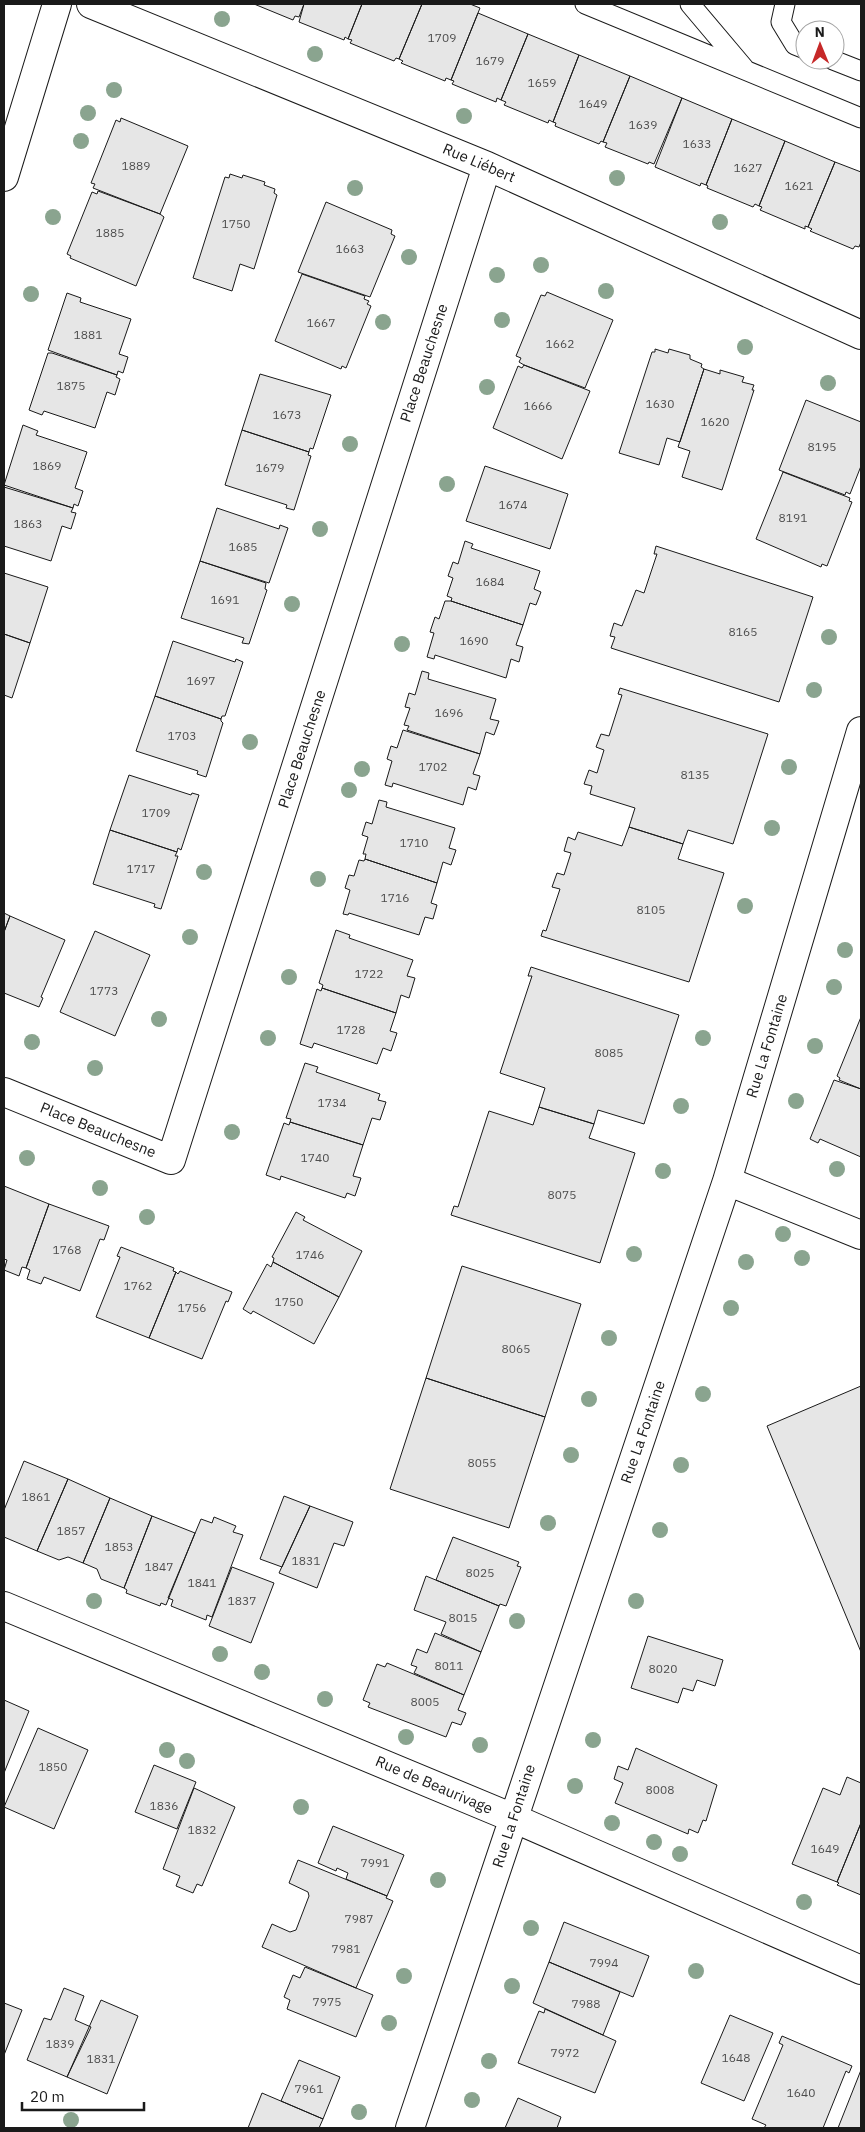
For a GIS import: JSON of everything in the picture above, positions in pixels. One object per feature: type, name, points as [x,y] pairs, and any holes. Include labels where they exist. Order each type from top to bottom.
[{"type":"street","points":[[4,177],[56,4]]},
{"type":"street","name":"Rue Liébert","points":[[91,4],[487,166],[861,335]]},
{"type":"street","name":"Place Beauchesne","points":[[4,1092],[171,1160],[487,166]]},
{"type":"street","name":"Rue La Fontaine","points":[[410,2128],[727,1181],[860,737]]},
{"type":"street","points":[[727,1181],[861,1235]]},
{"type":"street","name":"Rue de Beaurivage","points":[[4,1606],[513,1818],[861,1970]]},
{"type":"lane","points":[[585,4],[861,118]]},
{"type":"lane","points":[[690,4],[746,70]]},
{"type":"lane","points":[[785,4],[781,22],[795,45]]},
{"type":"lane","points":[[845,65],[861,71]]},
{"type":"building","points":[[254,4],[304,4],[299,17],[295,16],[293,20]]},
{"type":"building","points":[[304,4],[362,4],[348,39],[345,37],[344,40],[299,22]]},
{"type":"building","points":[[362,4],[422,4],[399,59],[396,58],[394,61],[350,43],[352,40],[348,39]]},
{"type":"building","points":[[422,4],[470,4],[480,8],[451,80],[446,78],[445,81],[401,63],[403,61],[399,59]]},
{"type":"building","points":[[478,13],[528,34],[501,100],[497,98],[496,102],[452,84],[454,81],[451,80]]},
{"type":"building","points":[[528,34],[579,55],[553,122],[549,120],[548,123],[504,105],[506,102],[501,100]]},
{"type":"building","points":[[579,55],[630,76],[603,142],[601,141],[599,144],[555,126],[556,123],[553,122]]},
{"type":"building","points":[[630,76],[682,98],[654,164],[649,162],[648,164],[605,147],[607,143],[603,142]]},
{"type":"building","points":[[682,98],[732,119],[706,185],[701,183],[700,186],[655,167]]},
{"type":"building","points":[[121,118],[188,146],[160,214],[93,188],[95,184],[91,183],[116,120],[120,122]]},
{"type":"building","points":[[732,119],[785,141],[759,206],[755,204],[753,207],[707,188],[708,186],[706,185]]},
{"type":"building","points":[[785,141],[835,162],[808,227],[805,226],[805,229],[760,210],[762,207],[759,206]]},
{"type":"building","points":[[835,162],[861,172],[861,242],[859,247],[855,246],[853,249],[810,231],[812,229],[808,227]]},
{"type":"building","points":[[230,174],[242,178],[243,175],[265,182],[264,185],[275,189],[274,193],[277,195],[254,269],[240,264],[232,291],[193,278],[225,177],[229,178]]},
{"type":"building","points":[[98,191],[164,217],[136,286],[70,258],[71,256],[67,254],[92,192],[97,194]]},
{"type":"building","points":[[326,202],[392,230],[391,234],[395,236],[370,297],[298,272]]},
{"type":"building","points":[[302,274],[365,296],[364,299],[369,301],[367,304],[371,306],[346,368],[342,366],[341,369],[275,341]]},
{"type":"building","points":[[547,292],[613,320],[585,388],[524,365],[519,362],[521,358],[516,356],[541,295],[545,296]]},
{"type":"building","points":[[67,293],[81,298],[80,302],[131,319],[119,354],[128,357],[123,373],[118,371],[117,375],[48,350]]},
{"type":"building","points":[[655,349],[668,353],[669,349],[690,355],[690,359],[702,364],[701,367],[704,369],[680,442],[667,438],[659,465],[619,453],[652,352],[655,352]]},
{"type":"building","points":[[48,353],[117,375],[116,377],[120,379],[115,395],[107,392],[95,428],[44,411],[42,415],[29,410]]},
{"type":"building","points":[[524,365],[590,391],[562,459],[493,428],[518,366],[522,368]]},
{"type":"building","points":[[704,369],[720,374],[720,370],[744,377],[742,382],[754,385],[722,490],[682,477],[690,451],[678,447]]},
{"type":"building","points":[[260,374],[331,395],[313,449],[310,448],[309,452],[242,430]]},
{"type":"building","points":[[806,400],[861,422],[861,466],[850,494],[846,492],[845,495],[779,470]]},
{"type":"building","points":[[23,425],[38,431],[36,435],[87,452],[75,488],[83,491],[78,506],[74,504],[73,508],[4,485]]},
{"type":"building","points":[[242,430],[309,452],[308,455],[311,456],[294,510],[286,508],[287,505],[225,485]]},
{"type":"building","points":[[485,466],[568,494],[550,549],[466,521]]},
{"type":"building","points":[[783,472],[850,498],[849,501],[852,502],[827,566],[822,564],[821,567],[756,539]]},
{"type":"building","points":[[4,487],[73,508],[71,512],[76,513],[71,529],[62,526],[51,561],[4,546]]},
{"type":"building","points":[[217,508],[279,529],[280,525],[288,528],[269,583],[200,561]]},
{"type":"building","points":[[465,541],[473,544],[471,548],[540,571],[534,589],[541,592],[536,605],[530,603],[523,625],[451,601],[452,598],[447,596],[453,578],[448,576],[453,562],[458,564]]},
{"type":"building","points":[[656,546],[813,597],[779,702],[611,648],[615,637],[610,636],[614,623],[622,626],[636,590],[644,593],[657,554],[654,554]]},
{"type":"building","points":[[200,561],[266,583],[265,589],[267,590],[249,644],[242,643],[244,638],[181,618]]},
{"type":"building","points":[[4,573],[48,587],[30,643],[4,634]]},
{"type":"building","points":[[445,601],[451,601],[523,625],[516,645],[523,647],[519,662],[511,659],[506,678],[435,655],[434,659],[427,657],[434,633],[430,632],[435,617],[439,619]]},
{"type":"building","points":[[4,634],[30,643],[12,698],[4,695]]},
{"type":"building","points":[[173,641],[235,662],[236,659],[243,662],[225,716],[222,716],[221,719],[155,696]]},
{"type":"building","points":[[422,671],[429,673],[428,679],[496,699],[490,719],[499,721],[494,735],[486,732],[480,754],[407,730],[409,726],[404,725],[410,708],[405,707],[409,693],[415,695]]},
{"type":"building","points":[[620,688],[768,734],[733,844],[688,830],[683,844],[629,827],[635,808],[590,794],[592,786],[584,784],[589,770],[597,773],[604,750],[596,747],[601,734],[609,736],[622,695],[618,694]]},
{"type":"building","points":[[155,696],[221,719],[223,723],[206,777],[197,774],[198,771],[136,751]]},
{"type":"building","points":[[403,730],[480,754],[473,774],[480,776],[476,790],[468,787],[463,805],[393,783],[392,787],[385,785],[392,761],[387,759],[391,746],[397,748]]},
{"type":"building","points":[[129,775],[191,795],[192,793],[199,795],[181,850],[178,848],[177,852],[110,830]]},
{"type":"building","points":[[379,800],[387,802],[386,807],[455,828],[449,848],[456,850],[451,865],[443,862],[437,883],[365,859],[366,854],[363,854],[368,837],[362,835],[366,822],[372,824]]},
{"type":"building","points":[[629,827],[683,844],[678,859],[724,873],[689,982],[541,936],[543,930],[546,931],[560,889],[552,887],[557,873],[564,875],[571,853],[564,851],[568,837],[575,840],[578,832],[622,846]]},
{"type":"building","points":[[110,830],[177,852],[175,856],[178,856],[161,909],[154,907],[155,904],[93,884]]},
{"type":"building","points":[[365,859],[437,883],[431,903],[437,905],[433,919],[425,917],[419,935],[349,913],[348,915],[343,914],[350,890],[345,888],[349,875],[354,876],[359,860],[364,861]]},
{"type":"building","points":[[4,913],[10,916],[4,932]]},
{"type":"building","points":[[10,916],[65,940],[41,997],[43,998],[39,1007],[4,993],[4,932]]},
{"type":"building","points":[[336,930],[350,935],[349,938],[413,960],[407,976],[415,978],[409,998],[401,995],[396,1013],[322,988],[323,985],[319,983]]},
{"type":"building","points":[[95,931],[150,955],[115,1036],[60,1012]]},
{"type":"building","points":[[531,967],[679,1015],[644,1124],[598,1110],[594,1124],[539,1107],[545,1088],[500,1073],[532,976],[528,976]]},
{"type":"building","points":[[322,988],[396,1013],[390,1031],[397,1033],[391,1051],[383,1048],[377,1064],[314,1043],[312,1048],[300,1044],[317,989],[321,991]]},
{"type":"building","points":[[861,1017],[861,1089],[839,1080],[840,1078],[837,1076]]},
{"type":"building","points":[[305,1063],[318,1067],[316,1072],[380,1094],[378,1100],[386,1102],[380,1120],[372,1118],[363,1145],[290,1122],[291,1119],[286,1118]]},
{"type":"building","points":[[834,1080],[861,1089],[861,1157],[820,1139],[818,1143],[810,1139]]},
{"type":"building","points":[[539,1107],[594,1124],[589,1138],[635,1153],[600,1263],[451,1215],[454,1206],[458,1207],[489,1111],[533,1125]]},
{"type":"building","points":[[290,1122],[363,1145],[353,1176],[361,1178],[355,1196],[347,1193],[345,1198],[281,1176],[280,1180],[266,1175],[284,1123],[289,1125]]},
{"type":"building","points":[[4,1186],[49,1204],[26,1268],[22,1267],[19,1276],[4,1270],[7,1260],[4,1259]]},
{"type":"building","points":[[49,1204],[109,1226],[104,1240],[100,1239],[80,1291],[44,1277],[41,1284],[27,1279],[30,1270],[26,1268]]},
{"type":"building","points":[[296,1212],[305,1217],[303,1220],[362,1251],[339,1297],[273,1262],[274,1258],[272,1257]]},
{"type":"building","points":[[121,1247],[174,1268],[173,1271],[176,1272],[149,1338],[96,1317],[120,1257],[117,1256]]},
{"type":"building","points":[[273,1262],[339,1297],[314,1344],[253,1311],[251,1314],[243,1309],[267,1264],[271,1267]]},
{"type":"building","points":[[462,1266],[581,1304],[545,1417],[426,1378]]},
{"type":"building","points":[[180,1271],[232,1292],[228,1302],[226,1301],[202,1359],[149,1338],[176,1272],[178,1274]]},
{"type":"building","points":[[426,1378],[545,1417],[509,1528],[390,1489]]},
{"type":"building","points":[[861,1386],[861,1652],[767,1426]]},
{"type":"building","points":[[24,1461],[68,1479],[37,1551],[4,1537],[4,1510]]},
{"type":"building","points":[[68,1479],[110,1498],[83,1563],[68,1557],[59,1560],[37,1551]]},
{"type":"building","points":[[284,1496],[310,1506],[282,1567],[260,1559]]},
{"type":"building","points":[[110,1498],[152,1516],[124,1588],[101,1579],[97,1569],[83,1563]]},
{"type":"building","points":[[310,1506],[353,1522],[344,1546],[334,1543],[317,1588],[279,1573]]},
{"type":"building","points":[[152,1516],[195,1533],[166,1605],[161,1603],[160,1606],[126,1593],[127,1590],[124,1588]]},
{"type":"building","points":[[214,1517],[236,1526],[233,1532],[243,1535],[212,1617],[207,1615],[206,1620],[171,1606],[173,1600],[168,1598],[201,1519],[212,1523]]},
{"type":"building","points":[[453,1537],[519,1562],[517,1566],[521,1567],[506,1606],[500,1604],[499,1606],[436,1580]]},
{"type":"building","points":[[232,1567],[274,1583],[251,1643],[209,1626]]},
{"type":"building","points":[[426,1576],[499,1606],[481,1652],[441,1634],[446,1622],[414,1610]]},
{"type":"building","points":[[435,1633],[481,1652],[464,1695],[414,1673],[417,1667],[411,1665],[417,1649],[427,1653]]},
{"type":"building","points":[[648,1636],[723,1660],[715,1686],[697,1680],[693,1691],[683,1688],[678,1703],[631,1688]]},
{"type":"building","points":[[387,1663],[464,1695],[458,1710],[466,1713],[461,1725],[452,1722],[446,1737],[368,1707],[370,1703],[363,1700],[377,1664],[385,1667]]},
{"type":"building","points":[[4,1700],[29,1711],[4,1773]]},
{"type":"building","points":[[38,1728],[88,1750],[54,1829],[4,1807]]},
{"type":"building","points":[[636,1748],[717,1785],[706,1821],[703,1820],[698,1833],[689,1829],[688,1834],[615,1803],[623,1783],[614,1779],[618,1766],[628,1770]]},
{"type":"building","points":[[154,1765],[196,1782],[177,1829],[135,1812]]},
{"type":"building","points":[[847,1777],[861,1783],[861,1823],[837,1882],[792,1864],[823,1788],[840,1795]]},
{"type":"building","points":[[194,1788],[235,1807],[202,1886],[197,1884],[193,1893],[176,1886],[180,1876],[163,1869]]},
{"type":"building","points":[[861,1823],[861,1895],[837,1885],[839,1883],[837,1882]]},
{"type":"building","points":[[333,1826],[404,1855],[387,1896],[346,1879],[348,1873],[337,1868],[336,1871],[318,1863]]},
{"type":"building","points":[[298,1860],[387,1896],[386,1898],[393,1901],[356,1988],[262,1947],[272,1924],[290,1932],[296,1930],[309,1896],[308,1892],[289,1883]]},
{"type":"building","points":[[564,1922],[649,1956],[633,1997],[549,1962]]},
{"type":"building","points":[[549,1962],[620,1992],[603,2035],[533,2003]]},
{"type":"building","points":[[305,1967],[373,1995],[356,2037],[287,2009],[290,2000],[284,1997],[293,1975],[300,1978]]},
{"type":"building","points":[[64,1988],[84,1996],[75,2020],[91,2027],[67,2077],[27,2060],[44,2018],[51,2020]]},
{"type":"building","points":[[101,2000],[138,2016],[107,2094],[67,2077]]},
{"type":"building","points":[[4,2003],[22,2010],[4,2055]]},
{"type":"building","points":[[545,2009],[616,2041],[595,2093],[518,2063],[539,2011],[544,2013]]},
{"type":"building","points":[[730,2015],[773,2033],[744,2101],[701,2083]]},
{"type":"building","points":[[782,2036],[852,2066],[849,2073],[846,2071],[823,2128],[764,2128],[766,2125],[752,2119],[783,2045],[779,2043]]},
{"type":"building","points":[[299,2060],[340,2077],[323,2119],[281,2101]]},
{"type":"building","points":[[861,2070],[861,2128],[838,2128]]},
{"type":"building","points":[[262,2093],[323,2119],[319,2128],[248,2128]]},
{"type":"building","points":[[518,2098],[561,2117],[557,2128],[505,2128]]}]
